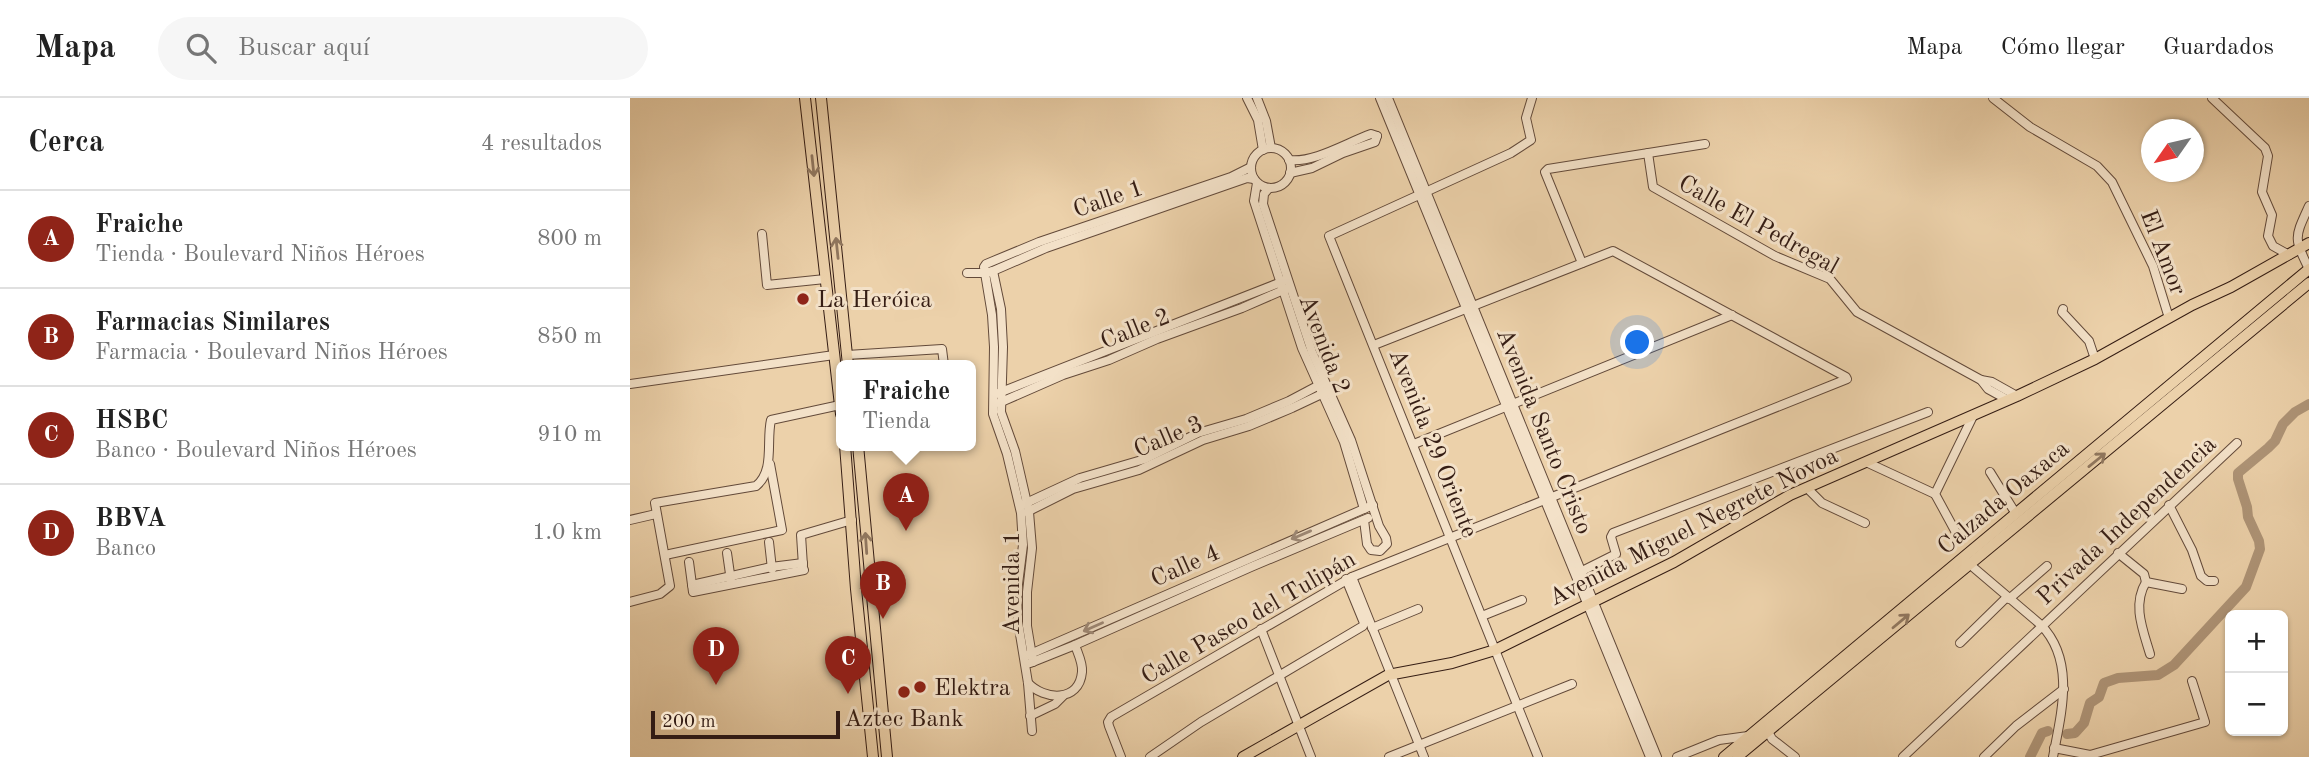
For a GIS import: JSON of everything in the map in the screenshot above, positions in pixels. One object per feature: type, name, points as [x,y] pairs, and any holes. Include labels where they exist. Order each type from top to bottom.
[{"type":"main road","points":[[805,98],[836,371]]},
{"type":"main road","points":[[821,98],[848,360]]},
{"type":"main road","name":"Avenida Miguel Negrete Novoa","points":[[1243,757],[1391,674],[1452,663],[1495,650],[1674,562],[1790,495],[2013,398],[2095,359],[2309,243]]},
{"type":"main road","name":"Calzada Oaxaca","points":[[1730,755],[1966,561],[2309,269]]},
{"type":"main road","name":"Calzada Oaxaca","points":[[2023,512],[2309,283]]},
{"type":"main road","points":[[846,451],[873,757]]},
{"type":"main road","points":[[859,451],[887,757]]},
{"type":"main road","points":[[1726,739],[1730,744],[1730,755]]},
{"type":"street","points":[[1247,98],[1258,120],[1267,149]]},
{"type":"street","points":[[1257,98],[1266,121],[1267,149]]},
{"type":"street","name":"Avenida Santo Cristo","points":[[1380,98],[1424,196],[1591,602],[1650,757]]},
{"type":"street","name":"Avenida Santo Cristo","points":[[1388,98],[1424,196]]},
{"type":"street","points":[[1424,196],[1531,141],[1526,118],[1532,98]]},
{"type":"street","name":"El Amor","points":[[1993,98],[2030,127],[2097,166],[2112,182],[2153,266],[2169,318]]},
{"type":"street","points":[[2212,98],[2265,148],[2268,156],[2262,192],[2272,215],[2268,236],[2273,246],[2289,255]]},
{"type":"street","points":[[1289,160],[1290,173],[1282,184],[1269,188],[1256,181],[1251,167],[1254,158],[1267,149],[1279,150],[1289,160],[1299,161],[1315,158],[1371,134],[1377,136],[1375,142],[1312,168],[1290,173]]},
{"type":"street","points":[[1582,263],[1545,172],[1548,169],[1705,144]]},
{"type":"street","name":"Calle El Pedregal","points":[[1648,153],[1653,187],[1775,256],[1830,279],[1857,312],[1981,380],[1992,382],[2013,398]]},
{"type":"street","name":"Calle 1","points":[[1121,219],[1251,167]]},
{"type":"street","name":"Calle 1","points":[[989,272],[986,264],[1039,242],[1121,219],[1247,178],[1256,181]]},
{"type":"street","name":"Avenida 2","points":[[1256,181],[1254,201],[1287,284]]},
{"type":"street","name":"Avenida 2","points":[[1269,188],[1264,194],[1263,204],[1287,284],[1301,348],[1323,388],[1369,507],[1376,515],[1386,538],[1387,544],[1380,551],[1371,551],[1367,544],[1364,520]]},
{"type":"street","name":"Avenida 29 Oriente","points":[[1424,196],[1329,236],[1538,757]]},
{"type":"street","points":[[2309,206],[2296,236],[2309,269]]},
{"type":"street","points":[[762,234],[767,285],[825,279]]},
{"type":"street","points":[[1374,345],[1613,251],[1732,315]]},
{"type":"street","points":[[967,273],[989,272]]},
{"type":"street","name":"Avenida 1","points":[[989,272],[995,347],[995,426],[1004,444],[1024,508],[1032,548],[1027,592],[1027,659]]},
{"type":"street","name":"Calle 2","points":[[996,398],[1110,360],[1156,335],[1287,284]]},
{"type":"street","points":[[2063,309],[2070,322],[2090,341],[2095,359]]},
{"type":"street","points":[[1413,444],[1732,315]]},
{"type":"street","name":"Calle Paseo del Tulipán","points":[[1121,757],[1108,722],[1111,717],[1349,578],[1847,379],[1846,376],[1732,315]]},
{"type":"street","points":[[848,360],[942,349],[943,360]]},
{"type":"street","points":[[630,384],[834,355]]},
{"type":"street","name":"Calle 3","points":[[1024,508],[1073,489],[1139,470],[1198,433],[1246,419],[1323,388]]},
{"type":"street","points":[[630,602],[660,594],[670,586],[655,503],[756,486],[765,477],[771,421],[836,411]]},
{"type":"street","points":[[1579,573],[1616,554],[1611,537],[1614,533],[1928,412]]},
{"type":"street","points":[[1935,495],[1973,415]]},
{"type":"street","name":"Privada Independencia","points":[[1907,756],[2041,625],[2237,443]]},
{"type":"street","points":[[665,555],[782,530],[769,458]]},
{"type":"street","points":[[1866,462],[1935,495],[1959,538]]},
{"type":"street","points":[[1990,472],[2023,512]]},
{"type":"street","points":[[1807,488],[1822,503],[1865,523]]},
{"type":"street","points":[[2169,505],[2192,550],[2201,576],[2207,581],[2214,581]]},
{"type":"street","name":"Calle 4","points":[[1027,659],[1174,596],[1369,507]]},
{"type":"street","points":[[630,520],[656,514]]},
{"type":"street","name":"Calle 4","points":[[1027,659],[1075,645],[1174,596],[1376,515]]},
{"type":"street","points":[[689,562],[692,592],[772,571],[804,569],[801,535],[852,520]]},
{"type":"street","points":[[769,542],[772,571]]},
{"type":"street","points":[[727,553],[730,580]]},
{"type":"street","points":[[2118,553],[2144,574],[2146,582],[2140,592],[2139,607],[2150,654]]},
{"type":"street","points":[[1966,561],[2041,625],[2057,646],[2064,688],[2053,753],[2090,755],[2205,722],[2192,681]]},
{"type":"street","points":[[1961,643],[2008,598],[2047,566]]},
{"type":"street","points":[[1349,578],[1424,757]]},
{"type":"street","points":[[1150,757],[1201,722],[1363,626],[1349,578]]},
{"type":"street","points":[[2146,582],[2182,589]]},
{"type":"street","points":[[1482,616],[1521,600]]},
{"type":"street","points":[[1372,628],[1418,609]]},
{"type":"street","points":[[1261,629],[1311,757]]},
{"type":"street","points":[[1030,716],[1055,704],[1075,688],[1082,675],[1081,660],[1075,645]]},
{"type":"street","points":[[1027,659],[1032,731]]},
{"type":"street","points":[[1028,683],[1042,693],[1063,696]]},
{"type":"street","points":[[1389,757],[1572,684]]},
{"type":"street","points":[[1984,757],[2016,726],[2064,688]]},
{"type":"street","name":"Avenida Santo Cristo","points":[[1634,710],[1657,757]]},
{"type":"street","points":[[1766,728],[1772,739],[1795,757]]},
{"type":"street","points":[[1677,757],[1726,739],[1751,739]]},
{"type":"waterway","points":[[2067,734],[2075,733],[2084,723],[2090,703],[2099,697],[2104,683],[2118,678],[2158,675],[2174,665],[2246,587],[2260,549],[2248,517],[2238,473],[2275,441],[2283,424],[2295,412],[2309,404]]},
{"type":"waterway","points":[[2030,757],[2042,733],[2048,731]]},
{"type":"place","name":"La Heróica","points":[[803,299]]},
{"type":"place","name":"Fraiche","points":[[906,531]]},
{"type":"place","name":"Farmacias Similares","points":[[883,619]]},
{"type":"place","name":"BBVA","points":[[716,685]]},
{"type":"place","name":"Elektra","points":[[920,687]]},
{"type":"place","name":"Aztec Bank","points":[[904,692]]},
{"type":"place","name":"HSBC","points":[[848,694]]}]
